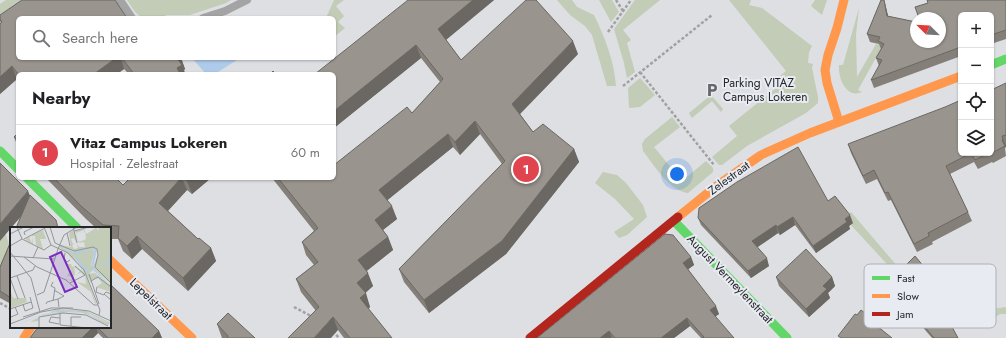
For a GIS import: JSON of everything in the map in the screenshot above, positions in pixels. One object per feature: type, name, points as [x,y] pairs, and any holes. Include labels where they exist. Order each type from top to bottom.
[{"type":"street","points":[[839,122],[827,83],[825,70],[844,0]]},
{"type":"street","points":[[994,64],[1006,59]]},
{"type":"street","name":"Zelestraat","points":[[530,338],[726,180],[761,156],[810,133],[958,77]]},
{"type":"street","points":[[0,151],[16,167]]},
{"type":"street","points":[[29,180],[76,227]]},
{"type":"street","name":"August Vermeylenstraat","points":[[674,221],[787,338]]},
{"type":"street","name":"Lepelstraat","points":[[111,261],[192,338]]},
{"type":"street","points":[[24,338],[30,328]]},
{"type":"lane","points":[[120,0],[131,16]]},
{"type":"lane","points":[[209,16],[225,11],[247,0]]},
{"type":"path","points":[[616,0],[623,11]]},
{"type":"path","points":[[608,32],[631,0]]},
{"type":"path","points":[[623,86],[712,15]]},
{"type":"path","points":[[640,72],[726,180]]},
{"type":"path","points":[[0,303],[10,308]]},
{"type":"path","points":[[294,307],[318,320]]},
{"type":"path","points":[[330,327],[339,338]]},
{"type":"green space","points":[[6,0],[45,0],[21,16],[16,16],[16,20],[0,40],[0,4]]},
{"type":"green space","points":[[127,0],[231,0],[190,15],[140,16],[135,12]]},
{"type":"green space","points":[[334,0],[344,0],[336,6],[344,16],[338,22],[345,28],[336,35],[336,16],[327,16]]},
{"type":"green space","points":[[557,0],[572,0],[577,7],[594,15],[608,49],[616,86],[607,86],[592,35],[585,26],[570,15]]},
{"type":"green space","points":[[599,0],[612,0],[619,12],[611,22]]},
{"type":"green space","points":[[635,0],[660,0],[623,30],[631,40],[627,43],[635,72],[627,78],[614,29]]},
{"type":"green space","points":[[729,0],[751,0],[749,5],[762,8],[812,46],[809,52],[808,63],[813,64],[812,68],[818,103],[806,113],[747,146],[722,165],[719,165],[712,157],[737,136],[729,126],[780,85],[776,79],[786,71]]},
{"type":"green space","points":[[815,0],[827,0],[822,15],[811,6]]},
{"type":"green space","points":[[859,8],[856,35],[857,77],[876,44],[883,45],[858,90],[862,92],[852,93],[844,86],[840,76],[839,65],[843,65]]},
{"type":"green space","points":[[640,78],[655,95],[640,107],[629,108],[628,88]]},
{"type":"green space","points":[[711,95],[723,109],[721,112],[712,101],[692,118],[689,113]]},
{"type":"green space","points":[[672,117],[680,127],[654,147],[682,181],[706,161],[713,168],[713,172],[688,193],[681,191],[668,182],[643,151],[642,144],[645,139]]},
{"type":"green space","points":[[603,172],[617,175],[626,183],[643,205],[647,217],[627,235],[619,238],[614,232],[634,219],[615,199],[595,183]]},
{"type":"green space","points":[[851,212],[895,264],[887,264],[851,225],[853,222],[847,215]]},
{"type":"green space","points":[[0,222],[3,226],[10,247],[0,284]]},
{"type":"green space","points":[[1006,307],[1006,314],[1000,314],[997,316],[996,308]]},
{"type":"water","points":[[194,60],[237,60],[218,72],[204,72]]},
{"type":"building","points":[[22,0],[115,0],[126,16],[16,16],[16,60],[113,60],[97,72],[16,72],[12,66],[0,77],[0,24],[2,22],[0,15]]},
{"type":"building","points":[[408,0],[473,0],[438,29],[461,60],[526,0],[536,0],[573,41],[512,104],[533,132],[543,124],[574,149],[502,241],[424,300],[399,269],[505,161],[475,121],[455,142],[448,134],[379,190],[392,206],[375,220],[388,237],[358,260],[368,273],[357,283],[366,293],[360,298],[392,338],[350,338],[333,317],[314,338],[288,338],[319,307],[296,279],[318,262],[302,242],[318,228],[280,180],[336,180],[336,163],[407,107],[412,113],[443,79],[416,45],[336,109],[336,72],[318,72],[333,60],[336,60],[336,57]]},
{"type":"building","points":[[881,0],[884,0],[887,16],[910,21],[910,48],[946,48],[946,12],[917,12],[915,7],[928,3],[927,0],[1006,0],[1006,30],[994,34],[994,12],[958,12],[958,48],[871,80],[882,60],[876,58],[884,44],[878,41],[880,37],[867,34]]},
{"type":"building","points":[[124,60],[178,60],[182,65],[177,68],[179,72],[132,72]]},
{"type":"building","points":[[1006,83],[1006,135],[1002,136],[1005,146],[994,152],[994,89]]},
{"type":"building","points":[[958,101],[958,156],[965,156],[946,166],[968,212],[928,233],[929,236],[914,244],[888,192],[885,193],[874,170],[863,176],[848,144]]},
{"type":"building","points":[[798,147],[828,201],[835,196],[850,215],[845,219],[847,222],[813,246],[793,217],[777,227],[776,225],[752,241],[767,258],[748,271],[698,218],[699,208],[737,182]]},
{"type":"building","points":[[973,156],[983,156],[975,160]]},
{"type":"building","points":[[0,163],[28,191],[0,224]]},
{"type":"building","points":[[56,180],[118,180],[123,185],[128,180],[179,180],[159,203],[198,239],[199,238],[211,248],[183,278],[137,236],[127,246],[118,238],[119,226],[103,225],[81,206]]},
{"type":"building","points":[[30,195],[56,220],[58,227],[16,227]]},
{"type":"building","points":[[665,234],[673,235],[691,257],[683,263],[716,306],[710,310],[734,338],[702,338],[704,337],[687,318],[661,338],[615,338],[609,331],[600,338],[537,338]]},
{"type":"building","points":[[10,243],[10,297],[0,291],[0,267]]},
{"type":"building","points":[[806,249],[832,277],[823,286],[827,289],[806,309],[776,277]]},
{"type":"building","points":[[915,256],[922,264],[907,264]]},
{"type":"building","points":[[111,285],[159,331],[152,338],[108,338],[98,328],[111,328]]},
{"type":"building","points":[[861,310],[864,312],[864,328],[880,328],[892,338],[841,338],[838,336],[855,314],[857,315]]},
{"type":"building","points":[[228,313],[255,338],[227,338],[228,336],[217,324]]},
{"type":"building","points":[[37,328],[92,328],[82,338],[30,338]]},
{"type":"building","points":[[926,328],[953,328],[958,338],[934,338]]},
{"type":"traffic: fast","points":[[994,64],[1006,59]]},
{"type":"traffic: fast","points":[[0,151],[16,167]]},
{"type":"traffic: fast","points":[[29,180],[76,227]]},
{"type":"traffic: fast","points":[[674,221],[787,338]]},
{"type":"traffic: slow","points":[[839,122],[827,83],[825,70],[844,0]]},
{"type":"traffic: slow","points":[[678,217],[715,187],[761,155],[810,133],[958,77]]},
{"type":"traffic: slow","points":[[111,261],[192,338]]},
{"type":"traffic: slow","points":[[24,338],[30,328]]},
{"type":"traffic: jam","points":[[530,338],[678,217]]},
{"type":"place","name":"Parking VITAZ Campus Lokeren","points":[[712,90]]},
{"type":"place","name":"Vitaz Campus Lokeren","points":[[526,169]]}]
